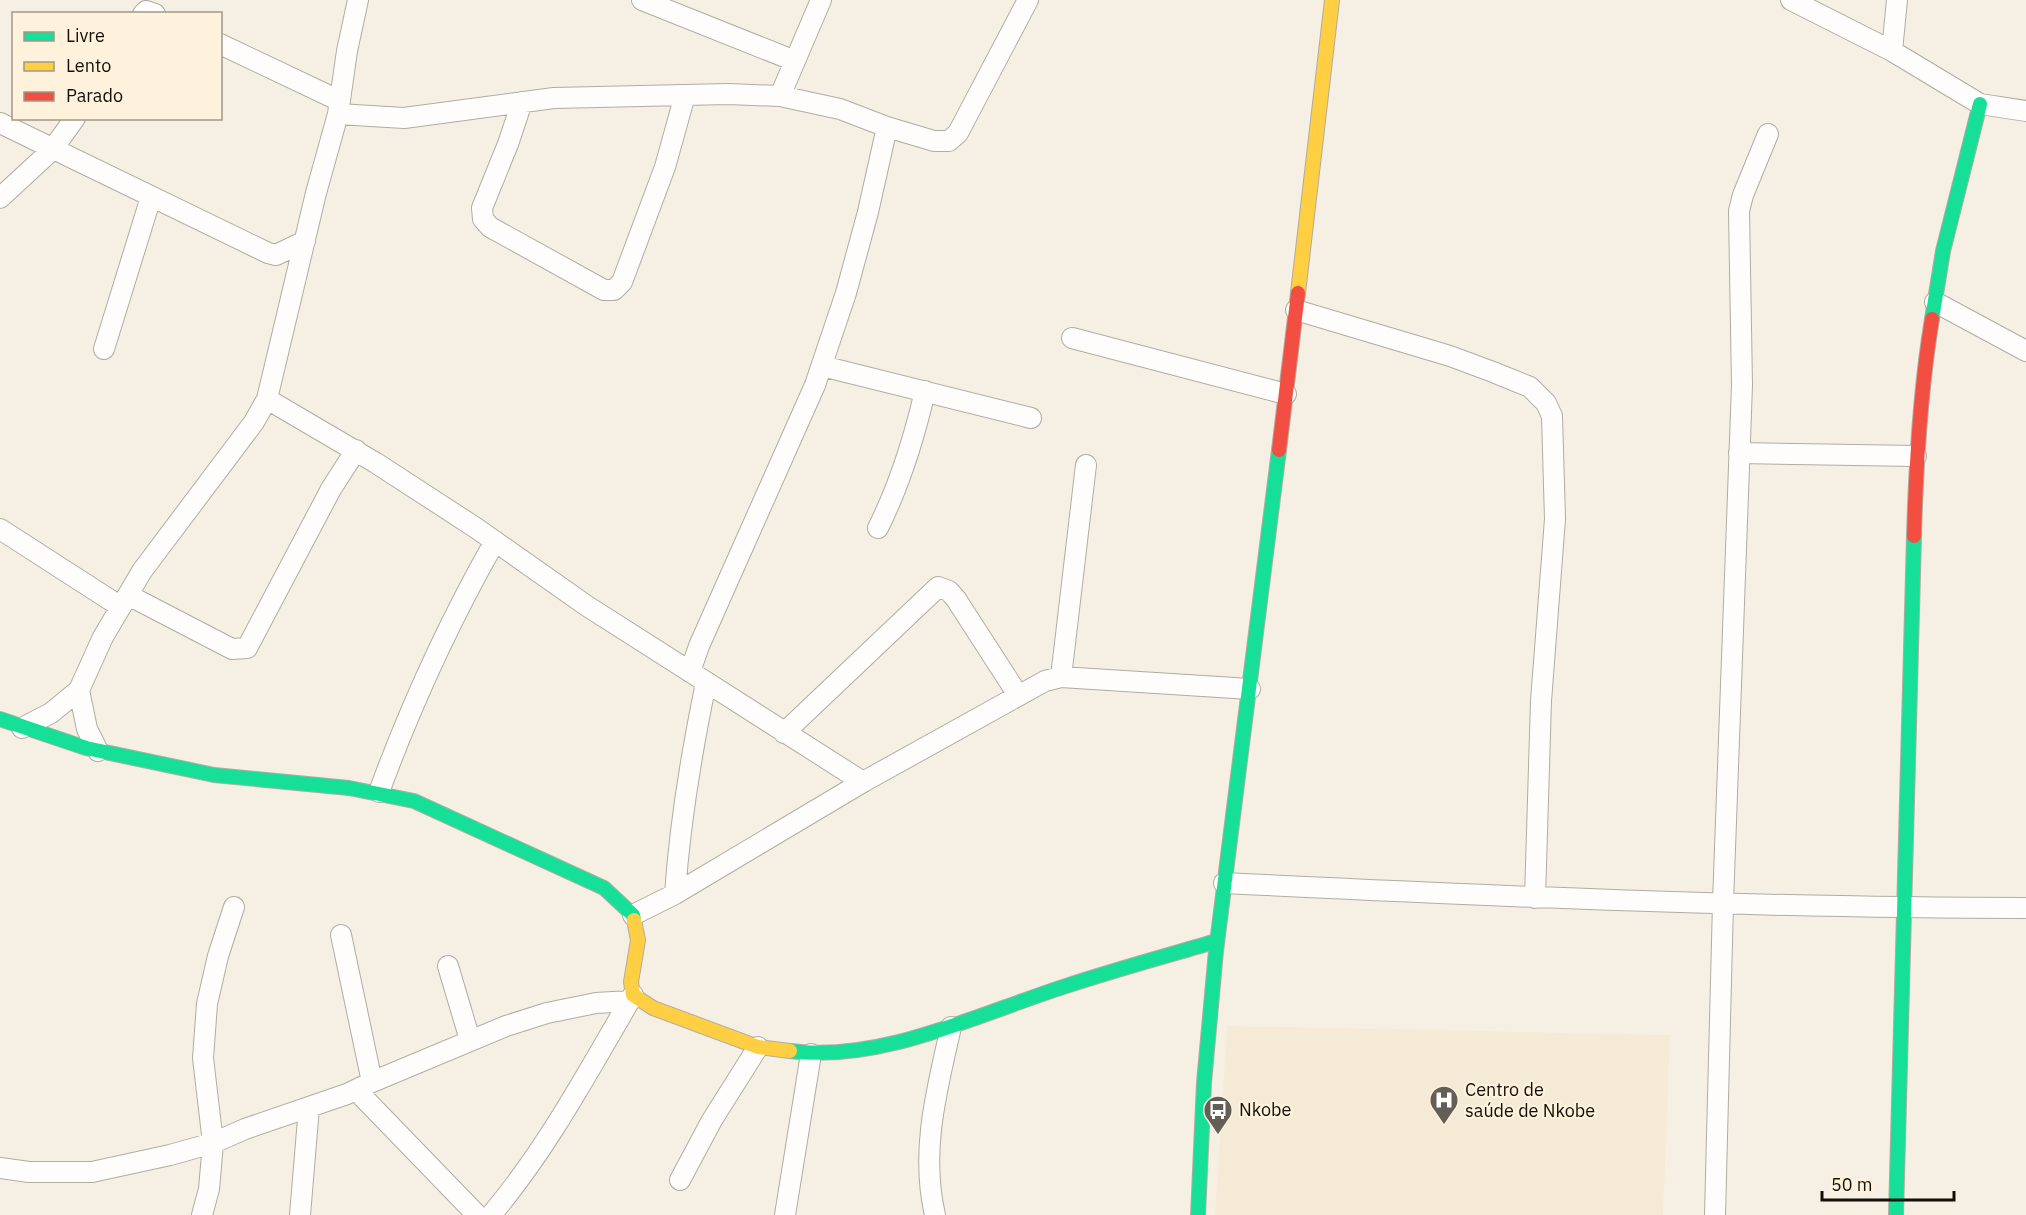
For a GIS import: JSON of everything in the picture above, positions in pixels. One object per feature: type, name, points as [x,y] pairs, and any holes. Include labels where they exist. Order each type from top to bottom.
[{"type":"street","points":[[22,728],[51,713],[79,690],[103,637],[142,571],[254,422],[267,399],[339,108],[347,51],[358,0]]},
{"type":"street","points":[[642,0],[795,61]]},
{"type":"street","points":[[780,96],[821,0]]},
{"type":"street","points":[[222,45],[339,108],[404,118],[554,98],[685,94],[780,96],[840,110],[934,141],[949,141],[958,133],[1028,0]]},
{"type":"street","points":[[1193,1213],[1205,1047],[1217,941],[1250,689],[1332,0]]},
{"type":"street","points":[[1791,0],[1892,51],[1980,104],[2026,111]]},
{"type":"street","points":[[1892,51],[1897,0]]},
{"type":"street","points":[[522,102],[482,208],[483,219],[490,227],[604,290],[614,290],[622,282],[665,167],[685,94]]},
{"type":"street","points":[[1896,1215],[1916,456],[1924,367],[1943,251],[1980,104]]},
{"type":"street","points":[[0,198],[52,150],[74,120]]},
{"type":"street","points":[[0,123],[268,253],[276,255],[305,241]]},
{"type":"street","points":[[675,894],[698,677],[699,646],[822,366],[846,293],[868,212],[887,127]]},
{"type":"street","points":[[1715,1215],[1723,903],[1742,385],[1739,211],[1743,195],[1768,134]]},
{"type":"street","points":[[104,349],[151,197]]},
{"type":"street","points":[[1935,302],[2026,351]]},
{"type":"street","points":[[1296,310],[1450,356],[1530,387],[1546,403],[1552,416],[1555,519],[1541,701],[1535,898]]},
{"type":"street","points":[[1072,338],[1286,394]]},
{"type":"street","points":[[822,366],[1031,418]]},
{"type":"street","points":[[878,528],[904,468],[917,428],[925,391]]},
{"type":"street","points":[[267,399],[356,450],[495,541],[587,606],[863,782]]},
{"type":"street","points":[[0,529],[125,601],[232,649],[247,648],[331,489],[356,450]]},
{"type":"street","points":[[1739,453],[1916,456]]},
{"type":"street","points":[[1061,677],[1086,465]]},
{"type":"street","points":[[379,792],[404,724],[439,646],[495,541]]},
{"type":"street","points":[[784,733],[938,586],[949,591],[956,599],[1018,695]]},
{"type":"street","points":[[633,915],[675,894],[863,782],[1045,681],[1061,677],[1250,689]]},
{"type":"street","points":[[79,690],[87,729],[98,751]]},
{"type":"street","points":[[0,719],[98,751],[236,779],[388,793],[414,801],[604,888],[633,915],[638,940],[631,982],[631,998],[594,1063],[529,1166],[491,1215]]},
{"type":"street","points":[[1224,884],[1535,898],[1903,908],[2026,908]]},
{"type":"street","points":[[202,1215],[209,1189],[213,1143],[203,1059],[207,1004],[218,956],[234,907]]},
{"type":"street","points":[[341,935],[364,1086],[477,1215]]},
{"type":"street","points":[[0,1168],[29,1172],[92,1172],[170,1155],[213,1143],[364,1086],[470,1040],[548,1013],[596,1003],[631,998],[758,1047],[811,1054],[866,1048],[951,1027],[1062,987],[1217,941]]},
{"type":"street","points":[[448,966],[470,1040]]},
{"type":"street","points":[[935,1215],[928,1176],[932,1115],[951,1027]]},
{"type":"street","points":[[680,1180],[712,1120],[758,1047]]},
{"type":"street","points":[[785,1215],[811,1054]]},
{"type":"street","points":[[300,1215],[309,1107]]},
{"type":"shaded area","name":"Centro de saúde de Nkobe","points":[[1227,1026],[1670,1035],[1663,1215],[1215,1215]]},
{"type":"traffic: fast","points":[[1932,319],[1943,251],[1980,104]]},
{"type":"traffic: fast","points":[[1198,1215],[1204,1083],[1216,951],[1279,450]]},
{"type":"traffic: fast","points":[[1896,1215],[1914,536]]},
{"type":"traffic: fast","points":[[0,719],[86,748],[214,775],[349,788],[414,801],[604,888],[633,915],[634,920]]},
{"type":"traffic: fast","points":[[790,1051],[824,1053],[859,1050],[929,1034],[1082,981],[1217,941]]},
{"type":"traffic: slow","points":[[1298,293],[1332,0]]},
{"type":"traffic: slow","points":[[634,920],[638,940],[631,982],[633,995],[653,1008],[758,1047],[790,1051]]},
{"type":"traffic: jam","points":[[1279,450],[1298,293]]},
{"type":"traffic: jam","points":[[1914,536],[1919,427],[1932,319]]},
{"type":"place","name":"Centro de saúde de Nkobe","points":[[1444,1126]]},
{"type":"place","name":"Nkobe","points":[[1218,1136]]}]
